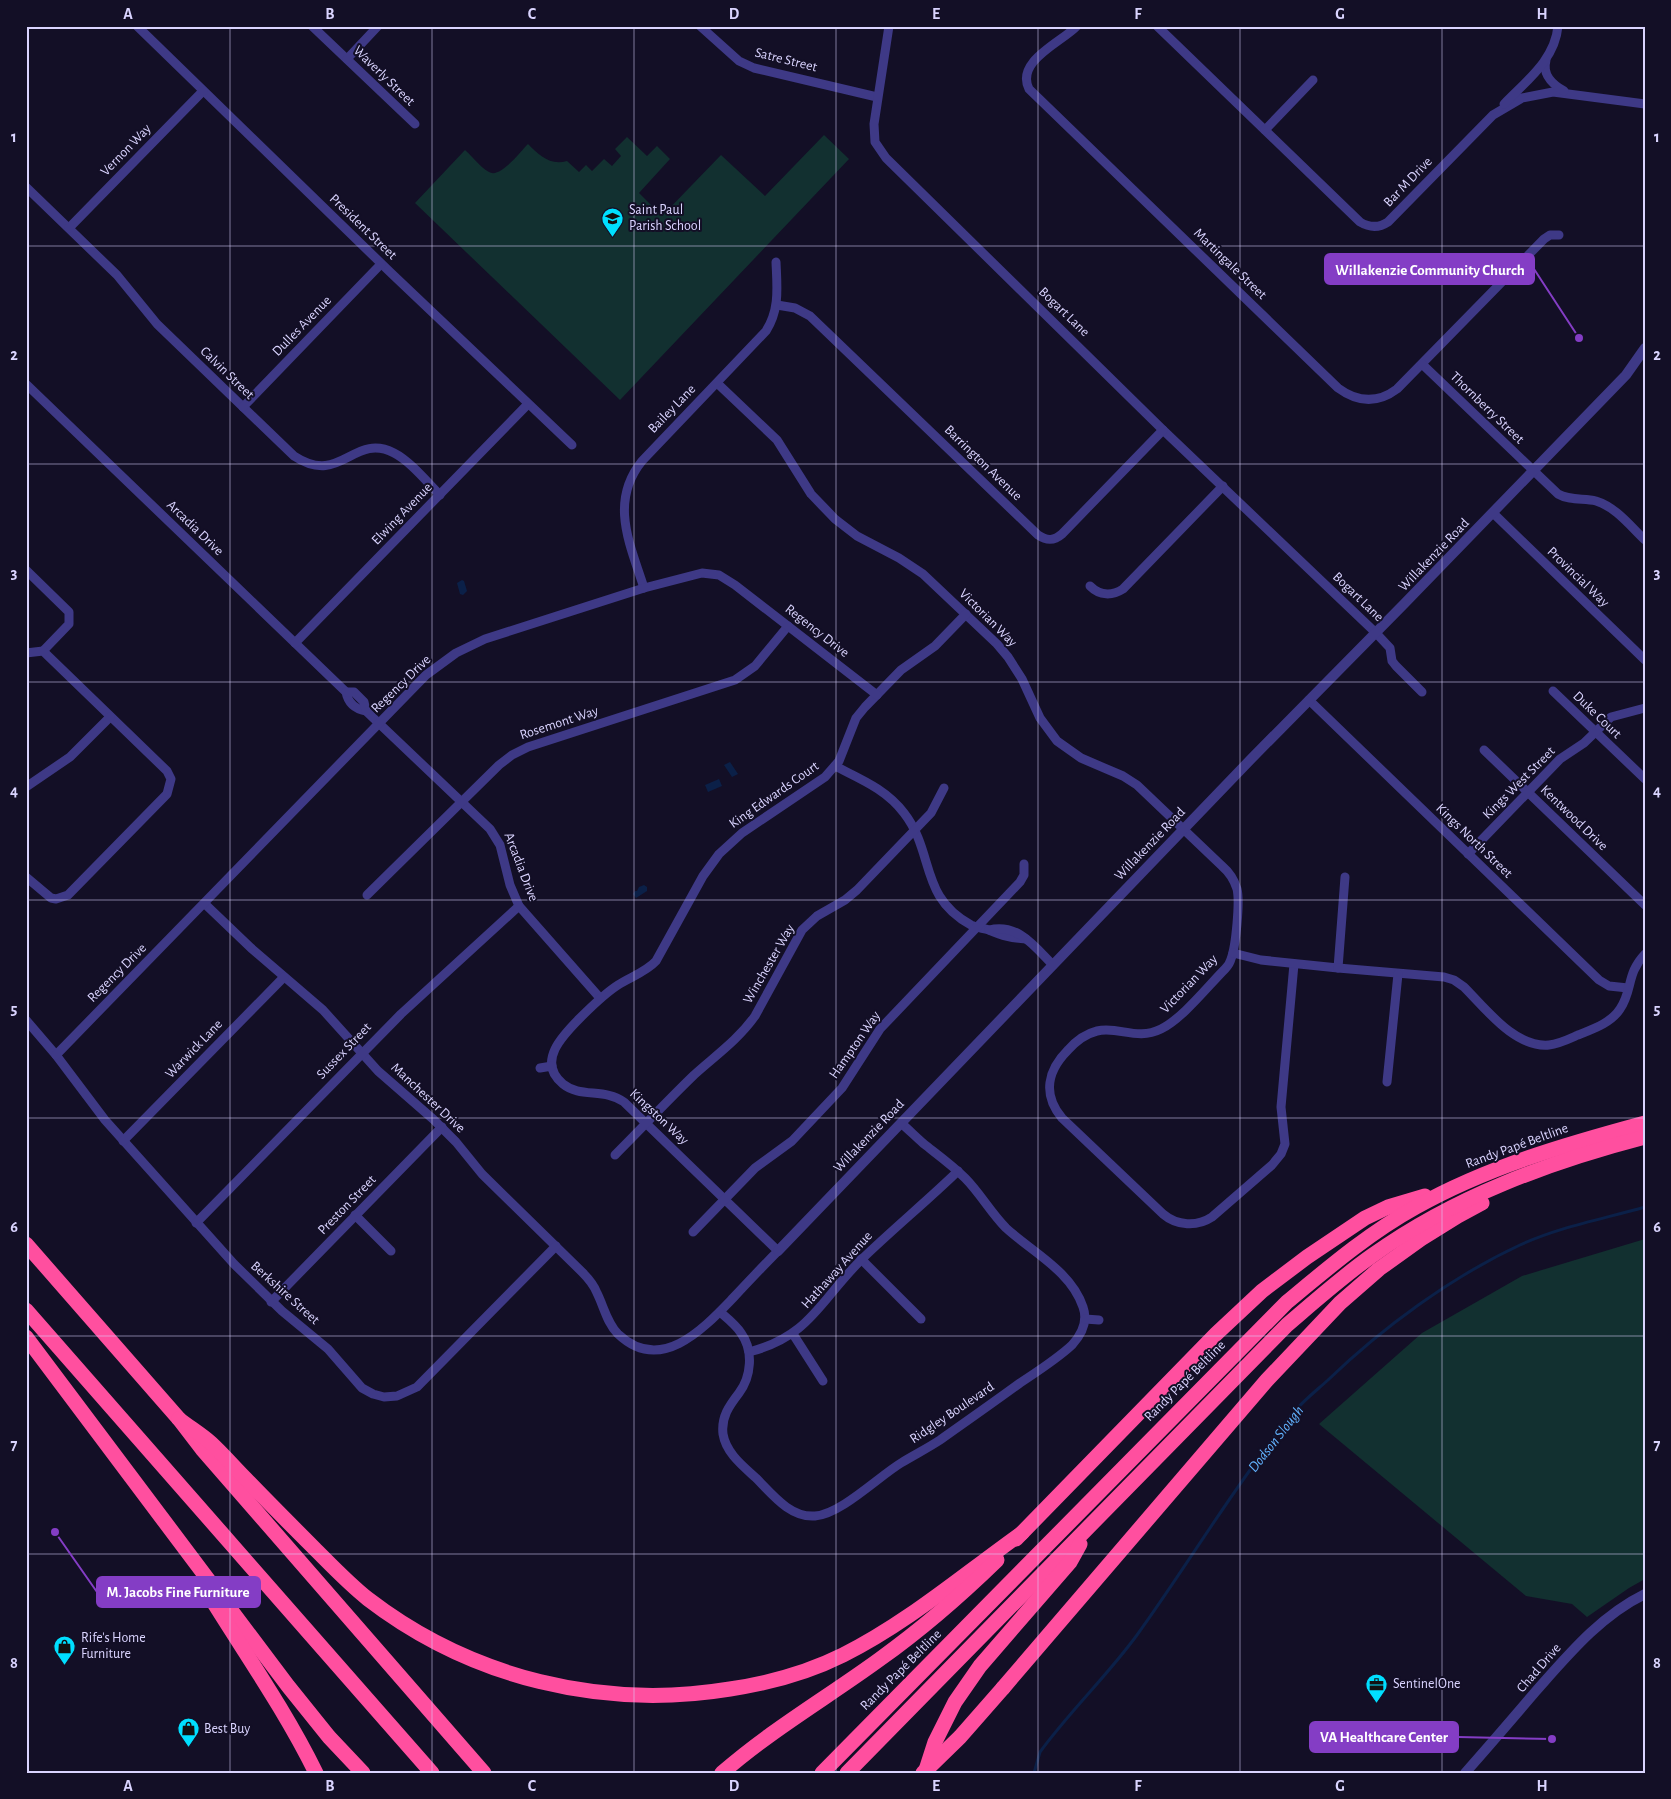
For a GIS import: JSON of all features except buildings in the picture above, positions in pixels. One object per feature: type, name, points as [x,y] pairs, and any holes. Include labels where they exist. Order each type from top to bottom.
[{"type":"highway","name":"Randy Papé Beltline","points":[[822,1773],[1287,1302],[1374,1234],[1416,1207],[1472,1179],[1559,1147],[1645,1122]]},
{"type":"highway","points":[[847,1773],[1287,1325],[1334,1284],[1374,1254],[1454,1206],[1494,1187],[1602,1148],[1645,1137]]},
{"type":"highway","points":[[924,1773],[960,1737],[1003,1688],[1267,1380],[1340,1303],[1379,1269],[1421,1239],[1499,1194],[1645,1142]]},
{"type":"highway","points":[[722,1773],[759,1743],[881,1658],[920,1628],[978,1578],[1210,1340],[1262,1291],[1306,1257],[1365,1218],[1388,1207],[1415,1198],[1446,1192]]},
{"type":"highway","points":[[26,1244],[484,1773]]},
{"type":"highway","points":[[26,1310],[432,1773]]},
{"type":"highway","points":[[26,1338],[288,1686],[329,1737],[363,1773]]},
{"type":"highway","points":[[179,1420],[210,1443],[347,1582],[386,1612],[428,1638],[475,1661],[569,1689],[616,1694],[677,1695],[706,1693],[773,1681],[813,1669],[870,1640],[916,1611],[1022,1533]]},
{"type":"highway","points":[[924,1773],[955,1702],[980,1666],[1070,1562],[1092,1524]]},
{"type":"highway","points":[[184,1549],[204,1588],[306,1751],[316,1773]]},
{"type":"street","name":"President Street","points":[[137,26],[381,264],[572,445]]},
{"type":"street","name":"Waverly Street","points":[[312,26],[415,124]]},
{"type":"street","points":[[347,59],[378,26]]},
{"type":"street","name":"Satre Street","points":[[700,26],[733,56],[754,68],[877,97]]},
{"type":"street","points":[[877,97],[889,26]]},
{"type":"street","name":"Martingale Street","points":[[1077,26],[1052,44],[1028,68],[1026,81],[1031,91],[1338,388],[1353,398],[1367,400],[1383,397],[1397,389],[1544,238],[1550,235],[1559,235]]},
{"type":"street","name":"Bar M Drive","points":[[1157,26],[1360,222],[1368,226],[1376,227],[1392,219],[1494,114],[1514,101],[1546,92],[1567,93],[1645,104]]},
{"type":"street","points":[[1494,114],[1547,58],[1556,39],[1558,26]]},
{"type":"street","points":[[1547,58],[1545,69],[1547,76],[1556,87],[1567,93]]},
{"type":"street","points":[[1265,130],[1313,80]]},
{"type":"street","name":"Vernon Way","points":[[69,228],[203,91]]},
{"type":"street","name":"Bogart Lane","points":[[877,97],[874,136],[875,142],[886,158],[1163,430],[1376,633],[1390,648],[1392,661],[1422,692]]},
{"type":"street","name":"Calvin Street","points":[[26,187],[117,274],[157,324],[302,462],[320,467],[329,466],[362,450],[384,449],[401,457],[440,495]]},
{"type":"street","name":"Bailey Lane","points":[[644,588],[624,525],[624,506],[628,486],[634,472],[642,461],[766,331],[774,316],[777,305],[776,262]]},
{"type":"street","name":"Dulles Avenue","points":[[243,407],[381,264]]},
{"type":"street","name":"Barrington Avenue","points":[[777,305],[795,308],[810,316],[1038,535],[1052,542],[1163,430]]},
{"type":"street","name":"Willakenzie Road","points":[[667,1348],[681,1344],[695,1335],[720,1312],[1053,964],[1626,375],[1645,348]]},
{"type":"street","name":"Thornberry Street","points":[[1422,364],[1533,471],[1562,496],[1595,501],[1610,508],[1645,540]]},
{"type":"street","name":"Victorian Way","points":[[717,383],[777,440],[811,494],[835,519],[866,541],[916,569],[936,585],[997,644],[1022,679],[1040,718],[1058,741],[1081,758],[1122,776],[1137,785],[1227,871],[1235,883],[1238,903],[1233,953],[1225,969],[1168,1025],[1154,1032],[1140,1035],[1109,1030],[1089,1033],[1064,1053],[1055,1066],[1050,1080],[1052,1102],[1062,1118],[1163,1214],[1172,1220],[1186,1224],[1201,1223],[1212,1217],[1272,1165],[1283,1150],[1285,1139],[1281,1106],[1294,964]]},
{"type":"street","name":"Arcadia Drive","points":[[26,384],[346,692],[347,700],[358,709],[366,711],[487,826],[497,839],[502,851],[510,885],[519,906],[600,998]]},
{"type":"street","name":"Elwing Avenue","points":[[295,643],[528,404]]},
{"type":"street","points":[[1090,586],[1099,593],[1104,594],[1112,594],[1123,589],[1223,486]]},
{"type":"street","name":"Provincial Way","points":[[1493,513],[1645,660]]},
{"type":"street","points":[[26,570],[69,612],[69,624],[43,651],[26,653]]},
{"type":"street","name":"Regency Drive","points":[[56,1055],[426,675],[443,661],[466,647],[485,639],[644,588],[694,574],[714,574],[735,585],[877,695]]},
{"type":"street","name":"King Edwards Court","points":[[600,998],[656,961],[706,870],[724,848],[742,833],[815,785],[835,766],[842,754],[856,718],[901,670],[940,642],[966,614]]},
{"type":"street","name":"Rosemont Way","points":[[367,895],[499,765],[520,750],[735,680],[755,666],[788,626]]},
{"type":"street","points":[[26,877],[51,898],[56,899],[68,895],[167,794],[171,780],[167,771],[43,651]]},
{"type":"street","name":"Duke Court","points":[[1553,691],[1645,780]]},
{"type":"street","name":"Kings North Street","points":[[1309,700],[1599,980],[1609,986],[1628,988]]},
{"type":"street","name":"Kings West Street","points":[[1468,854],[1560,758],[1581,746],[1616,715],[1645,708]]},
{"type":"street","points":[[26,787],[70,757],[110,717]]},
{"type":"street","name":"Kentwood Drive","points":[[1484,750],[1645,905]]},
{"type":"street","points":[[835,766],[886,793],[898,805],[915,829],[940,899],[956,915],[976,927],[989,930],[1000,928],[1017,932],[1053,964]]},
{"type":"street","name":"Winchester Way","points":[[615,1155],[690,1079],[746,1028],[755,1016],[795,942],[807,925],[817,916],[853,894],[934,808],[944,788]]},
{"type":"street","name":"Hampton Way","points":[[693,1232],[758,1166],[792,1141],[842,1088],[880,1029],[1022,878],[1024,864]]},
{"type":"street","points":[[1338,968],[1345,877]]},
{"type":"street","name":"Manchester Drive","points":[[205,904],[251,948],[322,1010],[390,1082],[442,1127],[482,1174],[582,1272],[593,1285],[608,1320],[620,1336],[644,1348],[654,1350],[667,1348]]},
{"type":"street","name":"Sussex Street","points":[[196,1223],[416,998],[519,906]]},
{"type":"street","points":[[1233,953],[1261,960],[1444,977],[1454,980],[1464,987],[1516,1037],[1535,1045],[1548,1045],[1559,1042],[1606,1022],[1621,1007],[1633,968],[1645,954]]},
{"type":"street","points":[[1387,1082],[1398,974]]},
{"type":"street","name":"Warwick Lane","points":[[123,1141],[284,977]]},
{"type":"street","points":[[540,1068],[552,1066],[553,1054],[558,1043],[566,1032],[600,998]]},
{"type":"street","name":"Berkshire Street","points":[[26,1020],[56,1055],[123,1141],[238,1269],[271,1302],[328,1348],[362,1388],[378,1396],[397,1396],[412,1390],[423,1382],[556,1246]]},
{"type":"street","name":"Kingston Way","points":[[552,1066],[556,1076],[565,1086],[573,1090],[616,1096],[624,1102],[778,1251]]},
{"type":"street","points":[[902,1122],[921,1142],[958,1171],[1004,1226],[1049,1263],[1070,1284],[1080,1300],[1085,1319],[1099,1320]]},
{"type":"street","name":"Preston Street","points":[[271,1302],[442,1127]]},
{"type":"street","name":"Hathaway Avenue","points":[[749,1352],[766,1348],[793,1334],[814,1315],[861,1259],[958,1171]]},
{"type":"street","points":[[355,1216],[391,1251]]},
{"type":"street","points":[[861,1259],[921,1319]]},
{"type":"street","points":[[720,1312],[742,1333],[749,1352]]},
{"type":"street","name":"Ridgley Boulevard","points":[[749,1352],[749,1367],[746,1380],[724,1417],[723,1430],[725,1441],[735,1458],[784,1505],[801,1514],[815,1516],[842,1505],[900,1464],[940,1440],[1062,1353],[1077,1340],[1083,1329],[1085,1319]]},
{"type":"street","points":[[793,1334],[823,1381]]},
{"type":"street","name":"Chad Drive","points":[[1466,1773],[1570,1652],[1596,1627],[1645,1594]]},
{"type":"green space","name":"Saint Paul Parish School","points":[[824,135],[849,159],[620,400],[415,203],[465,150],[489,172],[494,173],[504,168],[528,144],[541,156],[550,161],[567,161],[579,172],[586,165],[592,171],[604,159],[612,166],[621,156],[615,149],[627,137],[647,156],[657,146],[670,159],[639,193],[662,216],[721,155],[765,196]]},
{"type":"green space","points":[[1645,1239],[1645,1579],[1587,1617],[1572,1604],[1526,1596],[1319,1424],[1422,1333],[1522,1276]]},
{"type":"water","points":[[462,580],[467,591],[463,595],[460,594],[457,583]]},
{"type":"water","points":[[730,762],[738,774],[732,777],[724,765]]},
{"type":"water","points":[[719,779],[722,786],[708,792],[705,785]]},
{"type":"water","points":[[644,885],[647,887],[647,891],[636,898],[633,894],[639,887]]},
{"type":"waterway","name":"Dodson Slough","points":[[1034,1773],[1040,1752],[1137,1635],[1242,1481],[1285,1423],[1306,1399],[1371,1341],[1418,1305],[1468,1272],[1535,1239],[1566,1228],[1645,1207]]},
{"type":"place","name":"Saint Paul Parish School","points":[[613,237]]},
{"type":"place","name":"Willakenzie Community Church","points":[[1579,338]]},
{"type":"place","name":"M. Jacobs Fine Furniture","points":[[55,1532]]},
{"type":"place","name":"Rife's Home Furniture","points":[[65,1665]]},
{"type":"place","name":"SentinelOne","points":[[1377,1703]]},
{"type":"place","name":"VA Healthcare Center","points":[[1552,1739]]},
{"type":"place","name":"Best Buy","points":[[188,1748]]}]
